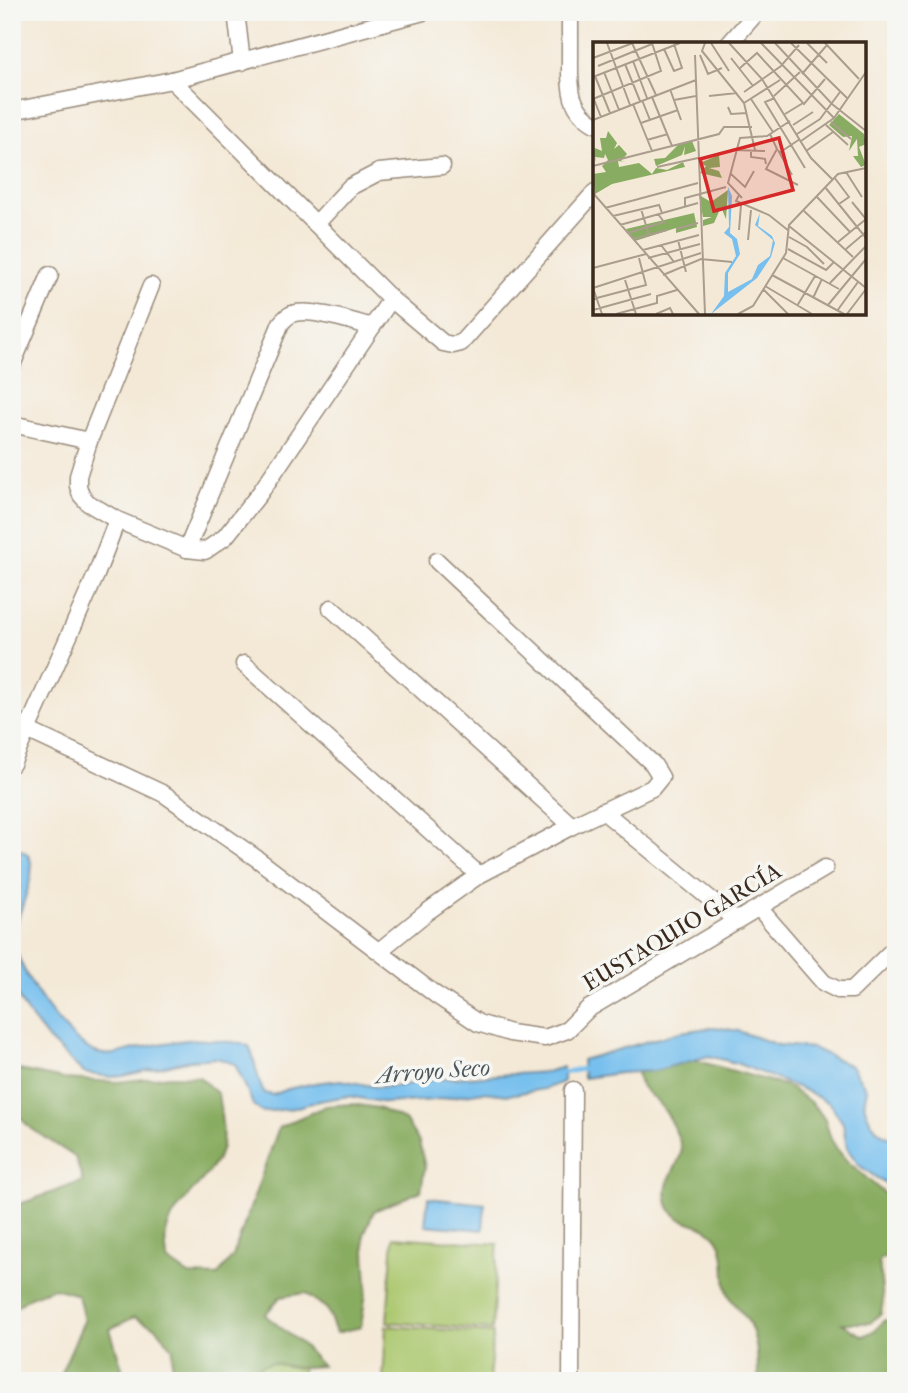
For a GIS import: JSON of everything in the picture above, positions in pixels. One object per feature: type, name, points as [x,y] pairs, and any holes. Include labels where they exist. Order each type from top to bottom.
[{"type":"street","points":[[236,12],[242,62]]},
{"type":"street","points":[[12,111],[172,80],[423,12]]},
{"type":"street","points":[[569,12],[570,91],[577,108],[593,123]]},
{"type":"street","points":[[731,42],[757,12]]},
{"type":"street","points":[[172,80],[391,299],[443,343],[461,343],[593,194]]},
{"type":"street","points":[[316,224],[350,187],[379,172],[442,166]]},
{"type":"street","points":[[12,365],[50,275]]},
{"type":"street","points":[[151,286],[89,441],[78,476],[78,486],[81,495],[89,503],[117,520],[187,549],[205,551],[225,537],[260,493],[391,299]]},
{"type":"street","points":[[187,549],[281,323],[291,314],[303,312],[372,327]]},
{"type":"street","points":[[12,424],[89,441]]},
{"type":"street","points":[[12,764],[19,727],[91,585],[117,520]]},
{"type":"street","points":[[19,727],[163,794],[256,858],[379,951],[479,875],[652,788],[660,778],[653,764],[437,561]]},
{"type":"street","points":[[331,608],[572,826]]},
{"type":"street","points":[[244,664],[479,875]]},
{"type":"street","points":[[603,811],[737,920]]},
{"type":"street","name":"EUSTAQUIO GARCÍA","points":[[379,951],[478,1023],[510,1033],[545,1038],[567,1030],[588,1009],[825,868]]},
{"type":"street","points":[[759,908],[824,983],[838,990],[852,990],[896,947]]},
{"type":"street","points":[[571,1381],[572,1090]]},
{"type":"green space","points":[[637,1060],[698,1061],[787,1086],[818,1110],[825,1120],[831,1139],[846,1160],[896,1201],[896,1254],[879,1260],[883,1301],[881,1313],[870,1323],[842,1323],[864,1336],[885,1320],[896,1322],[896,1381],[758,1381],[753,1332],[727,1292],[720,1243],[706,1228],[675,1215],[668,1204],[667,1189],[679,1159],[681,1145],[666,1112],[639,1083]]},
{"type":"green space","points":[[14,1069],[64,1079],[118,1082],[170,1076],[199,1077],[218,1094],[223,1132],[220,1153],[207,1174],[176,1211],[165,1236],[167,1260],[189,1275],[217,1276],[233,1256],[279,1127],[326,1106],[352,1104],[378,1108],[405,1120],[419,1142],[425,1167],[421,1191],[374,1211],[364,1234],[367,1285],[361,1327],[336,1333],[327,1309],[305,1293],[280,1297],[265,1315],[304,1346],[322,1366],[298,1368],[271,1363],[247,1369],[243,1381],[171,1381],[173,1349],[157,1328],[134,1317],[110,1329],[125,1381],[61,1381],[60,1375],[84,1321],[78,1295],[54,1288],[30,1297],[12,1310],[12,1207],[83,1181],[75,1157],[29,1127],[12,1108]]},
{"type":"green space","points":[[393,1237],[498,1244],[492,1330],[387,1322]]},
{"type":"green space","points":[[386,1326],[493,1333],[489,1381],[383,1381]]},
{"type":"green space","points":[[262,1357],[303,1365],[300,1381],[257,1381]]},
{"type":"water","points":[[12,847],[27,854],[31,862],[30,882],[14,936],[22,966],[58,1021],[72,1036],[98,1053],[112,1054],[194,1040],[241,1043],[249,1046],[264,1093],[273,1095],[315,1083],[341,1080],[377,1087],[398,1086],[437,1079],[546,1072],[563,1067],[563,1082],[544,1089],[508,1095],[483,1092],[434,1100],[386,1103],[348,1096],[290,1109],[262,1112],[253,1105],[235,1064],[217,1058],[190,1060],[124,1076],[84,1073],[49,1040],[26,1011],[12,987],[12,901],[18,882],[17,873],[12,868]]},
{"type":"water","points":[[715,1027],[738,1031],[778,1045],[813,1048],[851,1066],[867,1090],[864,1105],[872,1123],[880,1132],[896,1138],[896,1190],[859,1165],[847,1148],[843,1123],[829,1103],[802,1089],[736,1063],[709,1056],[654,1071],[583,1078],[582,1060],[680,1032]]},
{"type":"water","points":[[428,1198],[485,1204],[483,1230],[425,1225]]},
{"type":"waterway","name":"Arroyo Seco","points":[[558,1074],[587,1068]]}]
